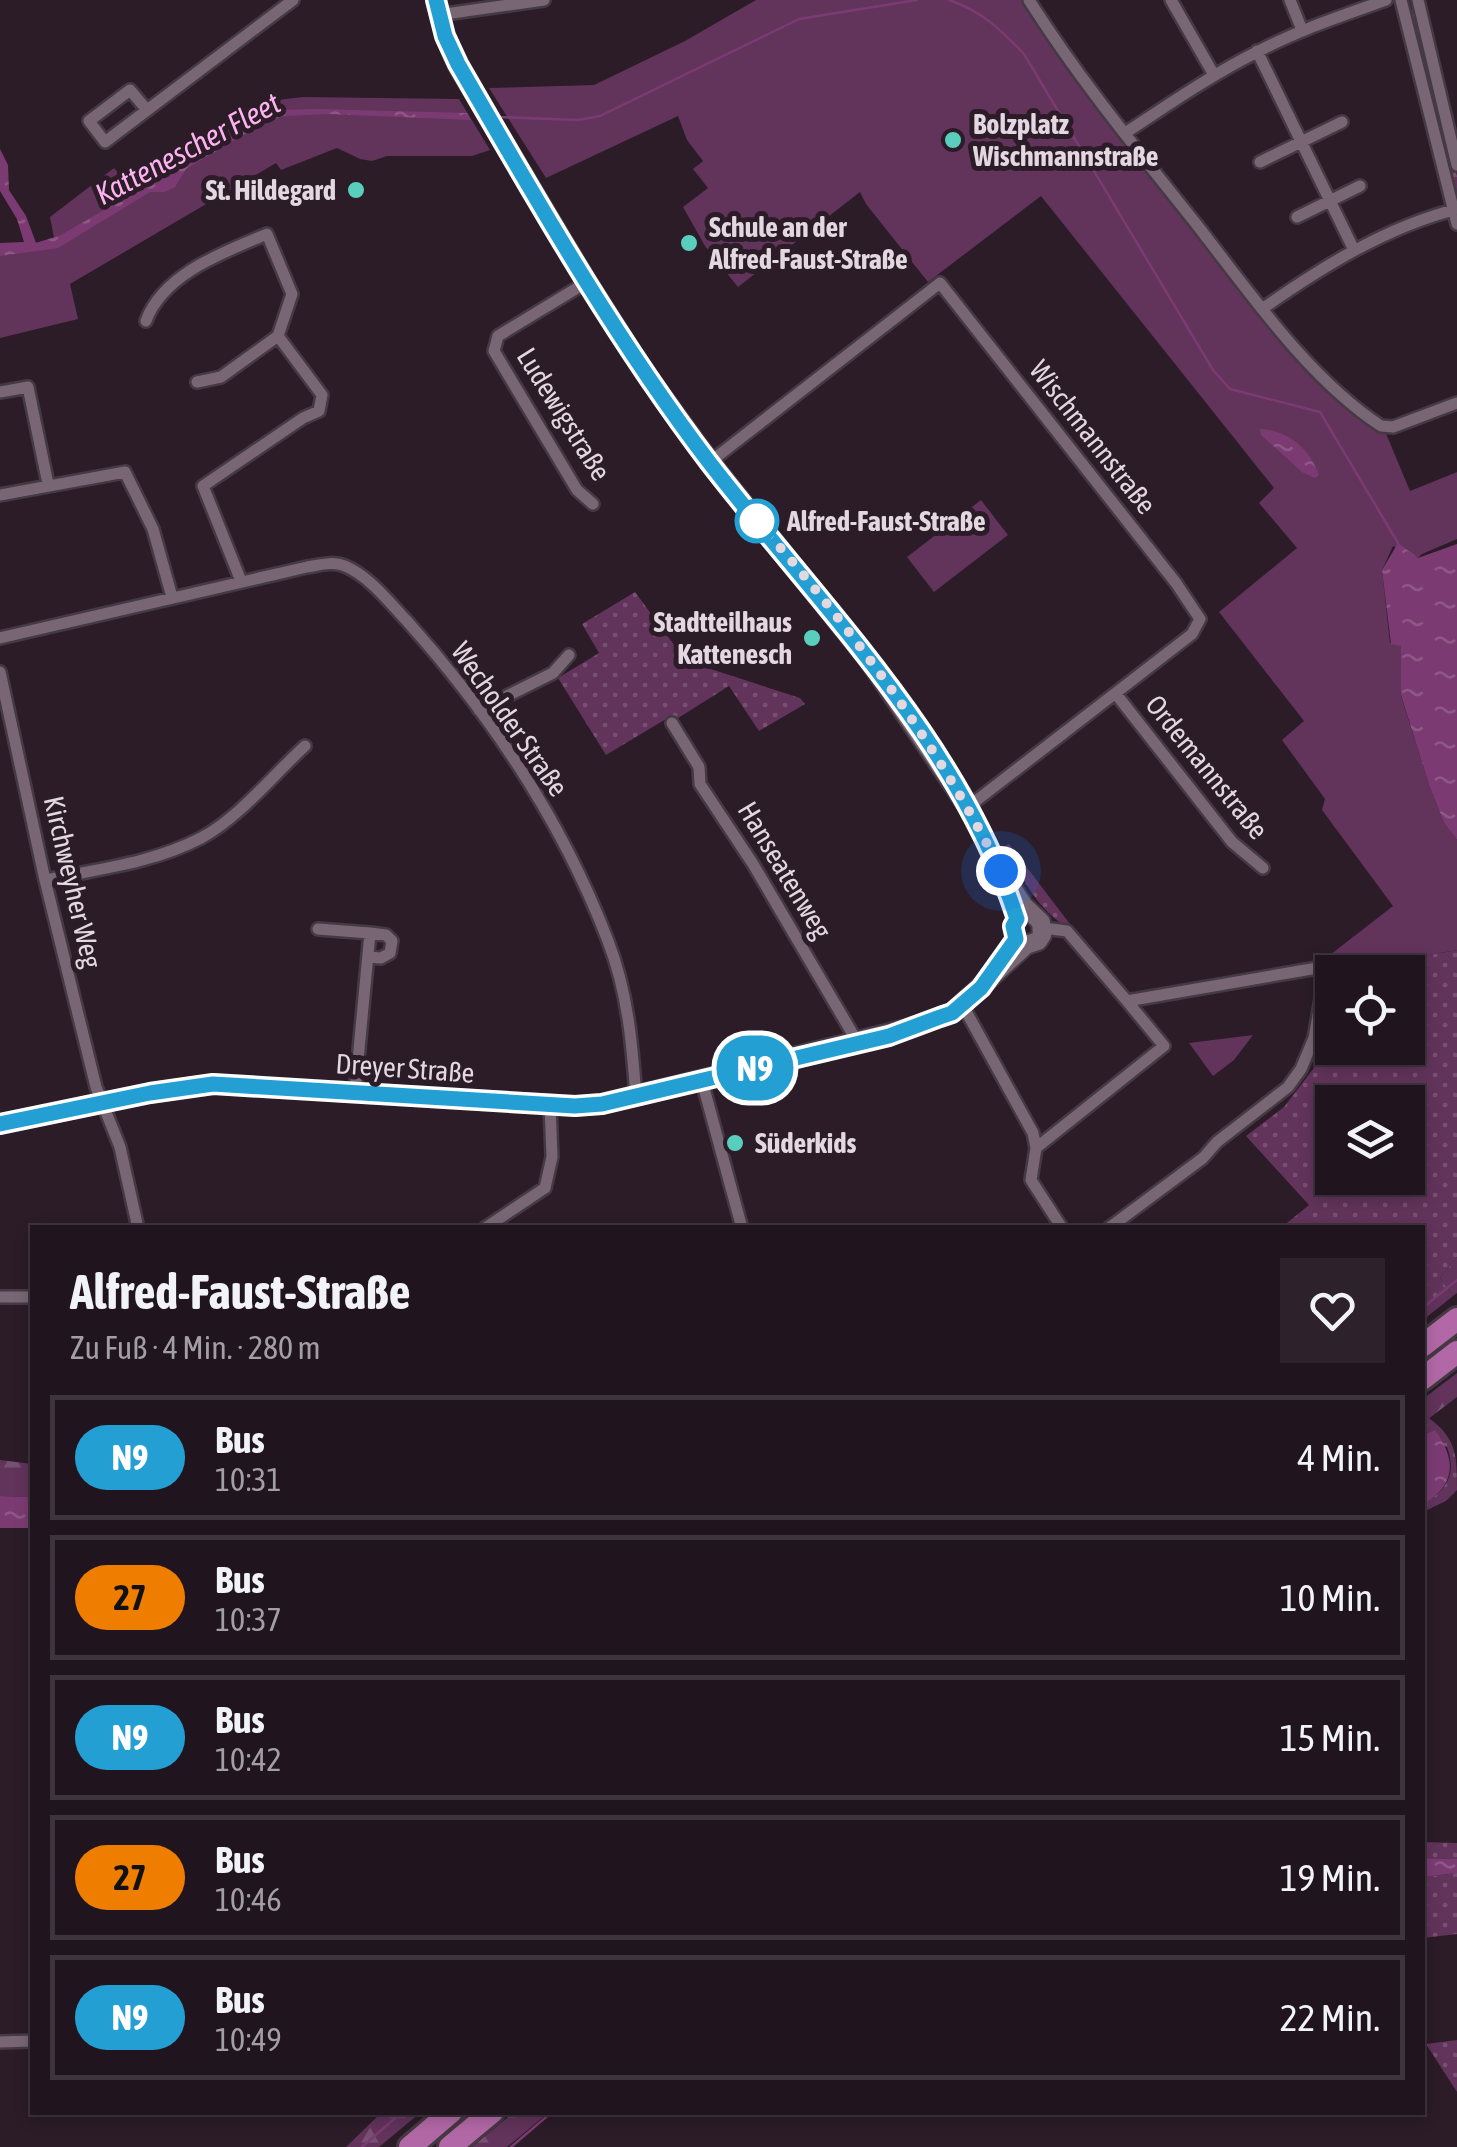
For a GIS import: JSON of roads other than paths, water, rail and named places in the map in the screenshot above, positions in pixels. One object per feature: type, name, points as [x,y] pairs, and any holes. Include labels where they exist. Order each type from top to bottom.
[{"type":"highway","points":[[1425,1344],[1457,1319]]},
{"type":"highway","points":[[1425,1377],[1457,1352]]},
{"type":"highway","points":[[410,2147],[447,2115]]},
{"type":"highway","points":[[450,2147],[488,2115]]},
{"type":"street","points":[[147,110],[130,90],[89,121],[106,142],[292,0]]},
{"type":"street","points":[[544,0],[437,7],[450,49],[645,374],[710,462],[868,659],[968,807],[1031,921],[1038,941],[1021,942],[981,988],[952,1013],[858,1043],[702,1082],[741,1225]]},
{"type":"street","points":[[1029,0],[1054,40],[1262,309],[1320,373],[1382,426],[1393,427],[1457,403]]},
{"type":"street","points":[[1171,0],[1214,75]]},
{"type":"street","points":[[1290,0],[1302,30]]},
{"type":"street","points":[[1125,133],[1257,52],[1302,30],[1386,0]]},
{"type":"street","points":[[1402,0],[1457,224]]},
{"type":"street","points":[[1418,0],[1457,165]]},
{"type":"street","points":[[1257,52],[1354,250]]},
{"type":"street","points":[[1260,162],[1342,122]]},
{"type":"street","points":[[1297,217],[1360,186]]},
{"type":"street","points":[[1262,309],[1354,250],[1402,226],[1454,209]]},
{"type":"street","points":[[146,322],[153,302],[178,282],[216,255],[267,234],[292,294],[278,336],[222,378],[197,382]]},
{"type":"street","name":"Ludewigstraße","points":[[587,282],[498,336],[494,350],[577,490],[592,504]]},
{"type":"street","name":"Wischmannstraße","points":[[710,462],[940,282],[1200,618],[1192,634],[968,807]]},
{"type":"street","points":[[241,581],[202,486],[319,411],[322,395],[278,336]]},
{"type":"street","points":[[0,392],[28,387],[48,484]]},
{"type":"street","points":[[0,495],[125,472],[154,529],[172,597]]},
{"type":"street","name":"Wecholder Straße","points":[[0,638],[241,581],[327,564],[347,566],[398,611],[479,710],[549,817],[609,942],[630,1018],[636,1097]]},
{"type":"street","points":[[479,710],[553,673],[569,654]]},
{"type":"street","name":"Kirchweyher Weg","points":[[0,672],[46,880],[102,1103],[120,1147],[137,1225]]},
{"type":"street","name":"Ordemannstraße","points":[[1116,694],[1232,842],[1263,868]]},
{"type":"street","name":"Hanseatenweg","points":[[672,723],[699,767],[700,784],[754,864],[858,1043]]},
{"type":"street","points":[[46,880],[156,857],[204,836],[240,808],[304,746]]},
{"type":"street","points":[[1021,942],[1013,926],[1031,921],[1068,932],[1164,1046],[1036,1148]]},
{"type":"street","points":[[318,928],[386,935],[392,941],[390,953],[381,958],[368,957]]},
{"type":"street","points":[[355,1092],[370,933]]},
{"type":"street","points":[[1113,1225],[1288,1087],[1301,1069],[1314,1038],[1323,967],[1127,1001]]},
{"type":"street","points":[[962,1004],[1013,1092],[1036,1148],[1031,1180],[1060,1225]]},
{"type":"street","name":"Dreyer Straße","points":[[0,1124],[213,1084],[550,1105],[602,1104],[702,1082]]},
{"type":"street","points":[[490,1225],[545,1188],[552,1156],[550,1105]]},
{"type":"street","points":[[0,1298],[28,1296]]},
{"type":"street","points":[[0,2042],[30,2041]]},
{"type":"water","points":[[284,110],[467,113],[471,120],[284,116],[265,122],[186,169],[175,187],[150,192],[58,248],[0,256],[0,243],[24,242],[17,219],[0,191],[0,149],[8,165],[9,190],[26,216],[36,243],[61,235],[262,118]]},
{"type":"water","points":[[1260,429],[1280,433],[1297,443],[1319,475],[1315,478],[1302,472],[1261,435]]},
{"type":"water","points":[[1398,543],[1418,558],[1457,544],[1457,840],[1444,823],[1429,785],[1401,695],[1401,646],[1391,644],[1382,570]]},
{"type":"water","points":[[1435,1430],[1447,1452],[1450,1471],[1442,1489],[1425,1504],[1425,1435]]},
{"type":"water","points":[[0,1496],[30,1497],[30,1528],[0,1528]]},
{"type":"water","points":[[1425,1858],[1457,1859],[1457,1873],[1425,1877]]},
{"type":"waterway","name":"Kattenescher Fleet","points":[[498,117],[578,120],[600,116],[799,19],[917,0]]},
{"type":"waterway","name":"Kattenescher Fleet","points":[[949,0],[990,22],[1024,54],[1213,370],[1230,389],[1320,412],[1398,543]]},
{"type":"waterway","points":[[1425,1306],[1457,1280]]},
{"type":"waterway","points":[[362,2147],[399,2115]]},
{"type":"waterway","points":[[511,2147],[548,2115]]},
{"type":"place","name":"Bolzplatz Wischmannstraße","points":[[953,140]]},
{"type":"place","name":"St. Hildegard","points":[[356,190]]},
{"type":"place","name":"Schule an der Alfred-Faust-Straße","points":[[689,243]]},
{"type":"place","name":"Alfred-Faust-Straße","points":[[757,521]]},
{"type":"place","name":"Stadtteilhaus Kattenesch","points":[[812,638]]},
{"type":"place","name":"Süderkids","points":[[735,1143]]}]
